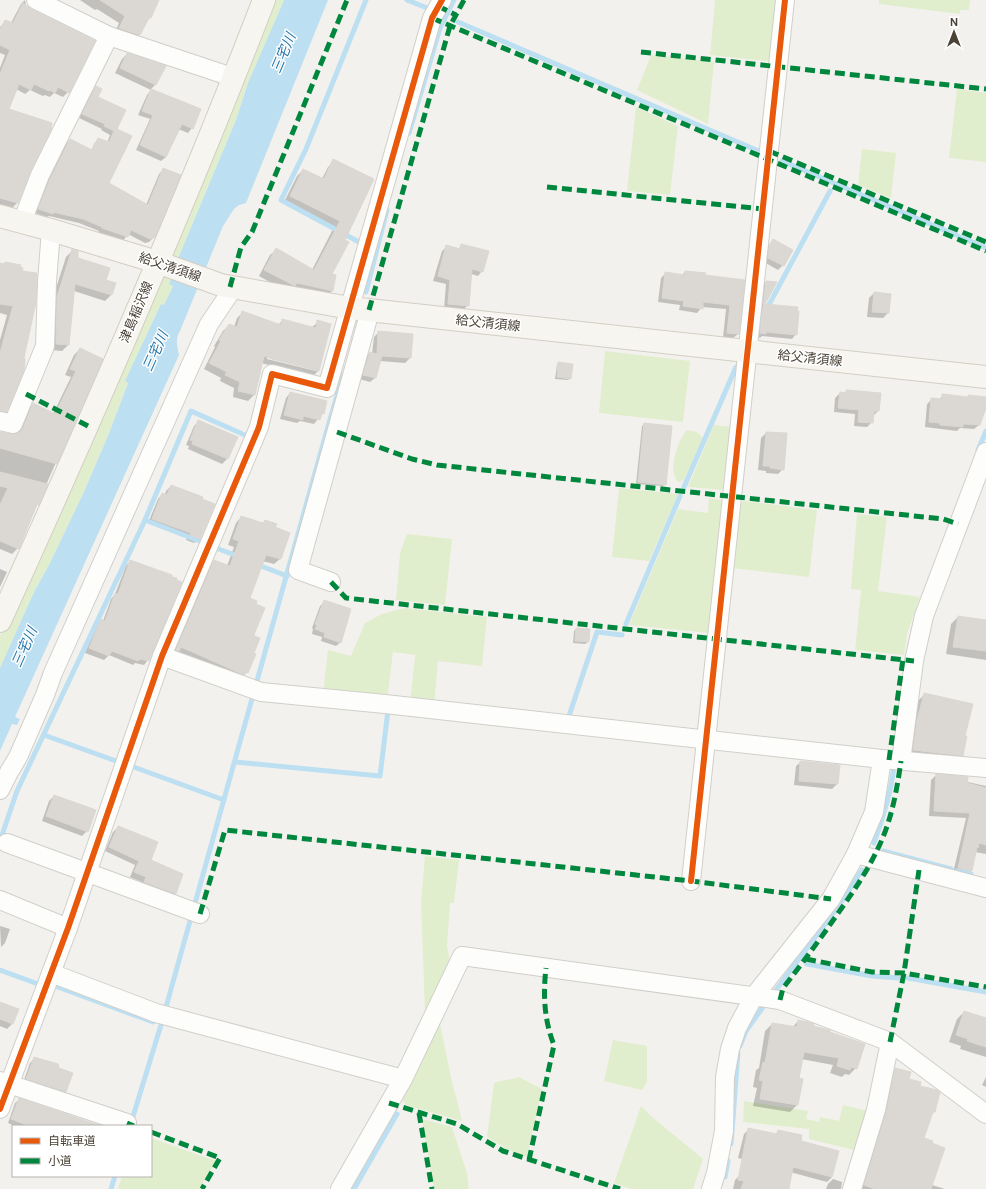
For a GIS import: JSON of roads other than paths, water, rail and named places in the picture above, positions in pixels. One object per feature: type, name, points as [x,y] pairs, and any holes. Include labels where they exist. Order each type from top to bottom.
[{"type":"main road","name":"津島稲沢線","points":[[0,621],[82,441],[234,78],[264,0]]},
{"type":"main road","name":"給父清須線","points":[[0,216],[157,262],[227,286],[360,309],[986,377]]},
{"type":"street","points":[[36,0],[109,36],[234,78]]},
{"type":"street","points":[[331,582],[298,570],[360,309],[432,18],[442,0]]},
{"type":"street","points":[[691,881],[785,0]]},
{"type":"street","points":[[22,222],[40,175],[109,36]]},
{"type":"street","points":[[0,421],[13,424],[45,346],[47,282],[51,230]]},
{"type":"street","points":[[0,790],[8,772],[18,757],[46,695],[53,673],[227,286]]},
{"type":"street","points":[[0,1109],[5,1082],[51,973],[68,928],[162,656],[259,427],[272,374],[327,388],[360,309]]},
{"type":"street","points":[[901,761],[914,661],[924,616],[986,452]]},
{"type":"street","points":[[162,656],[255,689],[882,760],[986,768]]},
{"type":"street","points":[[711,1189],[716,1173],[724,1131],[725,1077],[730,1049],[737,1028],[754,996],[832,898],[856,854],[874,812],[882,760]]},
{"type":"street","points":[[7,843],[193,912]]},
{"type":"street","points":[[856,854],[986,888]]},
{"type":"street","points":[[0,900],[68,928]]},
{"type":"street","points":[[340,1189],[403,1079],[462,956],[780,1000],[890,1042],[986,1114]]},
{"type":"street","points":[[51,973],[162,1015],[403,1079]]},
{"type":"street","points":[[852,1189],[876,1110],[890,1042]]},
{"type":"street","points":[[5,1082],[127,1123]]},
{"type":"water","name":"三宅川","points":[[284,0],[328,0],[246,203],[239,205],[234,209],[223,226],[178,334],[177,343],[179,355],[15,717],[20,719],[17,725],[12,724],[0,751],[0,668],[34,592],[49,565],[83,494],[108,436],[128,383],[125,381],[161,304],[164,305],[173,286],[169,284],[177,261],[236,120],[248,83]]},
{"type":"waterway","points":[[359,242],[281,200],[306,149],[366,0]]},
{"type":"waterway","points":[[407,0],[427,8]]},
{"type":"waterway","points":[[409,133],[440,28],[454,0]]},
{"type":"waterway","points":[[458,22],[761,152]]},
{"type":"waterway","points":[[782,161],[986,248]]},
{"type":"waterway","points":[[757,327],[830,191]]},
{"type":"waterway","points":[[366,292],[387,210]]},
{"type":"waterway","points":[[684,487],[736,367]]},
{"type":"waterway","points":[[131,1123],[161,1025],[343,375]]},
{"type":"waterway","points":[[0,841],[17,791],[145,520],[191,411],[247,436]]},
{"type":"waterway","points":[[978,450],[986,431]]},
{"type":"waterway","points":[[626,624],[680,496]]},
{"type":"waterway","points":[[145,520],[202,542]]},
{"type":"waterway","points":[[216,548],[240,557]]},
{"type":"waterway","points":[[256,564],[287,576]]},
{"type":"waterway","points":[[568,719],[597,632],[622,635]]},
{"type":"waterway","points":[[235,762],[380,776],[388,710],[391,710]]},
{"type":"waterway","points":[[44,735],[116,761]]},
{"type":"waterway","points":[[131,766],[224,800]]},
{"type":"waterway","points":[[874,843],[889,795],[894,766]]},
{"type":"waterway","points":[[883,851],[951,869]]},
{"type":"waterway","points":[[775,991],[840,904],[862,870]]},
{"type":"waterway","points":[[957,871],[971,874]]},
{"type":"waterway","points":[[807,964],[872,976],[898,978]]},
{"type":"waterway","points":[[0,970],[38,984]]},
{"type":"waterway","points":[[908,978],[986,992]]},
{"type":"waterway","points":[[55,986],[153,1022]]},
{"type":"waterway","points":[[740,1046],[746,1031],[763,1007]]},
{"type":"waterway","points":[[731,1144],[738,1053]]},
{"type":"waterway","points":[[354,1189],[397,1114]]},
{"type":"waterway","points":[[725,1177],[728,1161]]},
{"type":"waterway","points":[[111,1189],[115,1177]]}]
